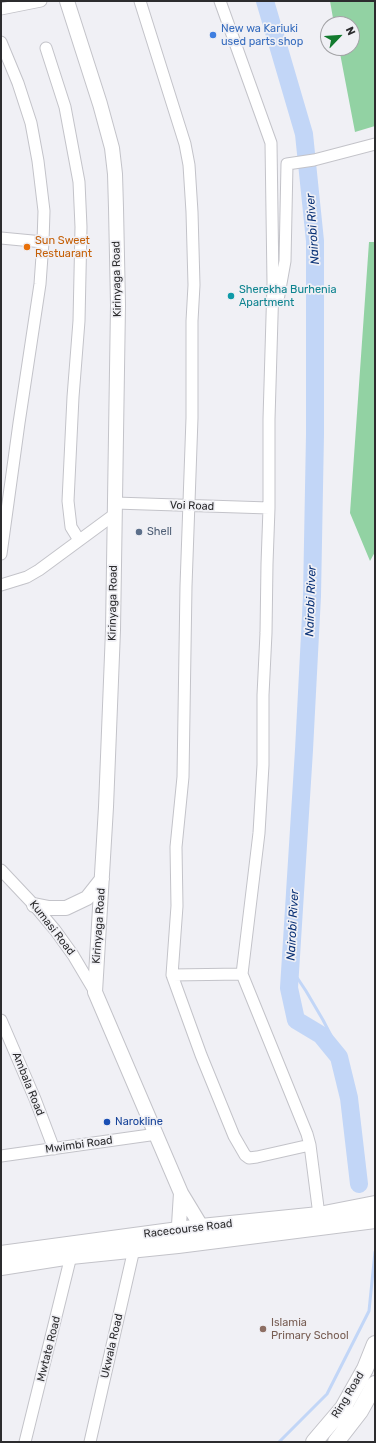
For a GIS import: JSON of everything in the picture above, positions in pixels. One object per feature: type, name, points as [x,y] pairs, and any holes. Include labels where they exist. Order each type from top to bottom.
[{"type":"main road","name":"Racecourse Road","points":[[1,1266],[134,1249],[178,1238],[202,1227],[319,1215],[375,1204]]},
{"type":"main road","name":"Racecourse Road","points":[[1,1266],[178,1238],[210,1241],[375,1220]]},
{"type":"main road","name":"Ring Road","points":[[314,1442],[343,1408],[365,1369],[375,1344]]},
{"type":"main road","name":"Ring Road","points":[[336,1442],[360,1411],[375,1384]]},
{"type":"street","points":[[1,9],[41,1]]},
{"type":"street","name":"Kirinyaga Road","points":[[67,1],[102,111],[112,148],[115,174],[118,305],[114,582],[106,807],[95,992],[181,1193],[210,1241]]},
{"type":"street","points":[[140,1],[181,126],[189,165],[194,285],[192,321],[192,418],[186,586],[183,778],[176,847],[177,906],[172,975],[201,1055],[234,1136],[245,1156],[249,1158],[257,1157],[310,1144]]},
{"type":"street","points":[[220,1],[271,143],[273,283],[268,419],[269,508],[266,564],[263,765],[259,833],[242,974],[305,1128],[310,1144],[319,1215]]},
{"type":"street","points":[[1,42],[18,83],[31,123],[38,161],[44,211],[44,242],[40,284],[1,554]]},
{"type":"street","points":[[46,48],[65,107],[80,182],[81,227],[79,321],[73,397],[68,501],[71,527],[79,540]]},
{"type":"street","points":[[271,333],[285,261],[287,164],[314,160],[375,144]]},
{"type":"street","points":[[1,238],[44,242]]},
{"type":"street","name":"Voi Road","points":[[115,508],[189,506],[269,508]]},
{"type":"street","points":[[1,585],[27,577],[39,570],[79,540],[115,508]]},
{"type":"street","name":"Kumasi Road","points":[[1,870],[34,905],[73,955],[95,992]]},
{"type":"street","points":[[34,905],[49,908],[66,908],[87,898],[102,879]]},
{"type":"street","points":[[172,975],[242,974]]},
{"type":"street","name":"Ambala Road","points":[[1,1020],[54,1148]]},
{"type":"street","name":"Mwimbi Road","points":[[1,1156],[157,1134]]},
{"type":"street","points":[[178,1238],[181,1193]]},
{"type":"street","name":"Ukwala Road","points":[[90,1442],[134,1249]]},
{"type":"street","name":"Mwtate Road","points":[[25,1442],[71,1256]]},
{"type":"green space","points":[[330,1],[375,1],[375,126],[355,132],[341,56],[360,56],[360,16],[333,16]]},
{"type":"green space","points":[[369,242],[375,242],[375,552],[370,561],[350,513]]},
{"type":"waterway","name":"Nairobi River","points":[[265,1],[304,134],[315,241],[315,434],[312,596],[289,988],[296,1020],[321,1035],[339,1057],[349,1098],[359,1184]]},
{"type":"waterway","points":[[290,967],[323,1020],[338,1049],[339,1057]]},
{"type":"waterway","name":"Nairobi River","points":[[279,1442],[327,1394],[369,1311],[375,1252]]},
{"type":"place","name":"New wa Kariuki used parts shop","points":[[213,35]]},
{"type":"place","name":"Sun Sweet Restuarant","points":[[27,247]]},
{"type":"place","name":"Sherekha Burhenia Apartment","points":[[231,296]]},
{"type":"place","name":"Shell","points":[[139,532]]},
{"type":"place","name":"Narokline","points":[[107,1122]]},
{"type":"place","name":"Islamia Primary School","points":[[263,1329]]}]
